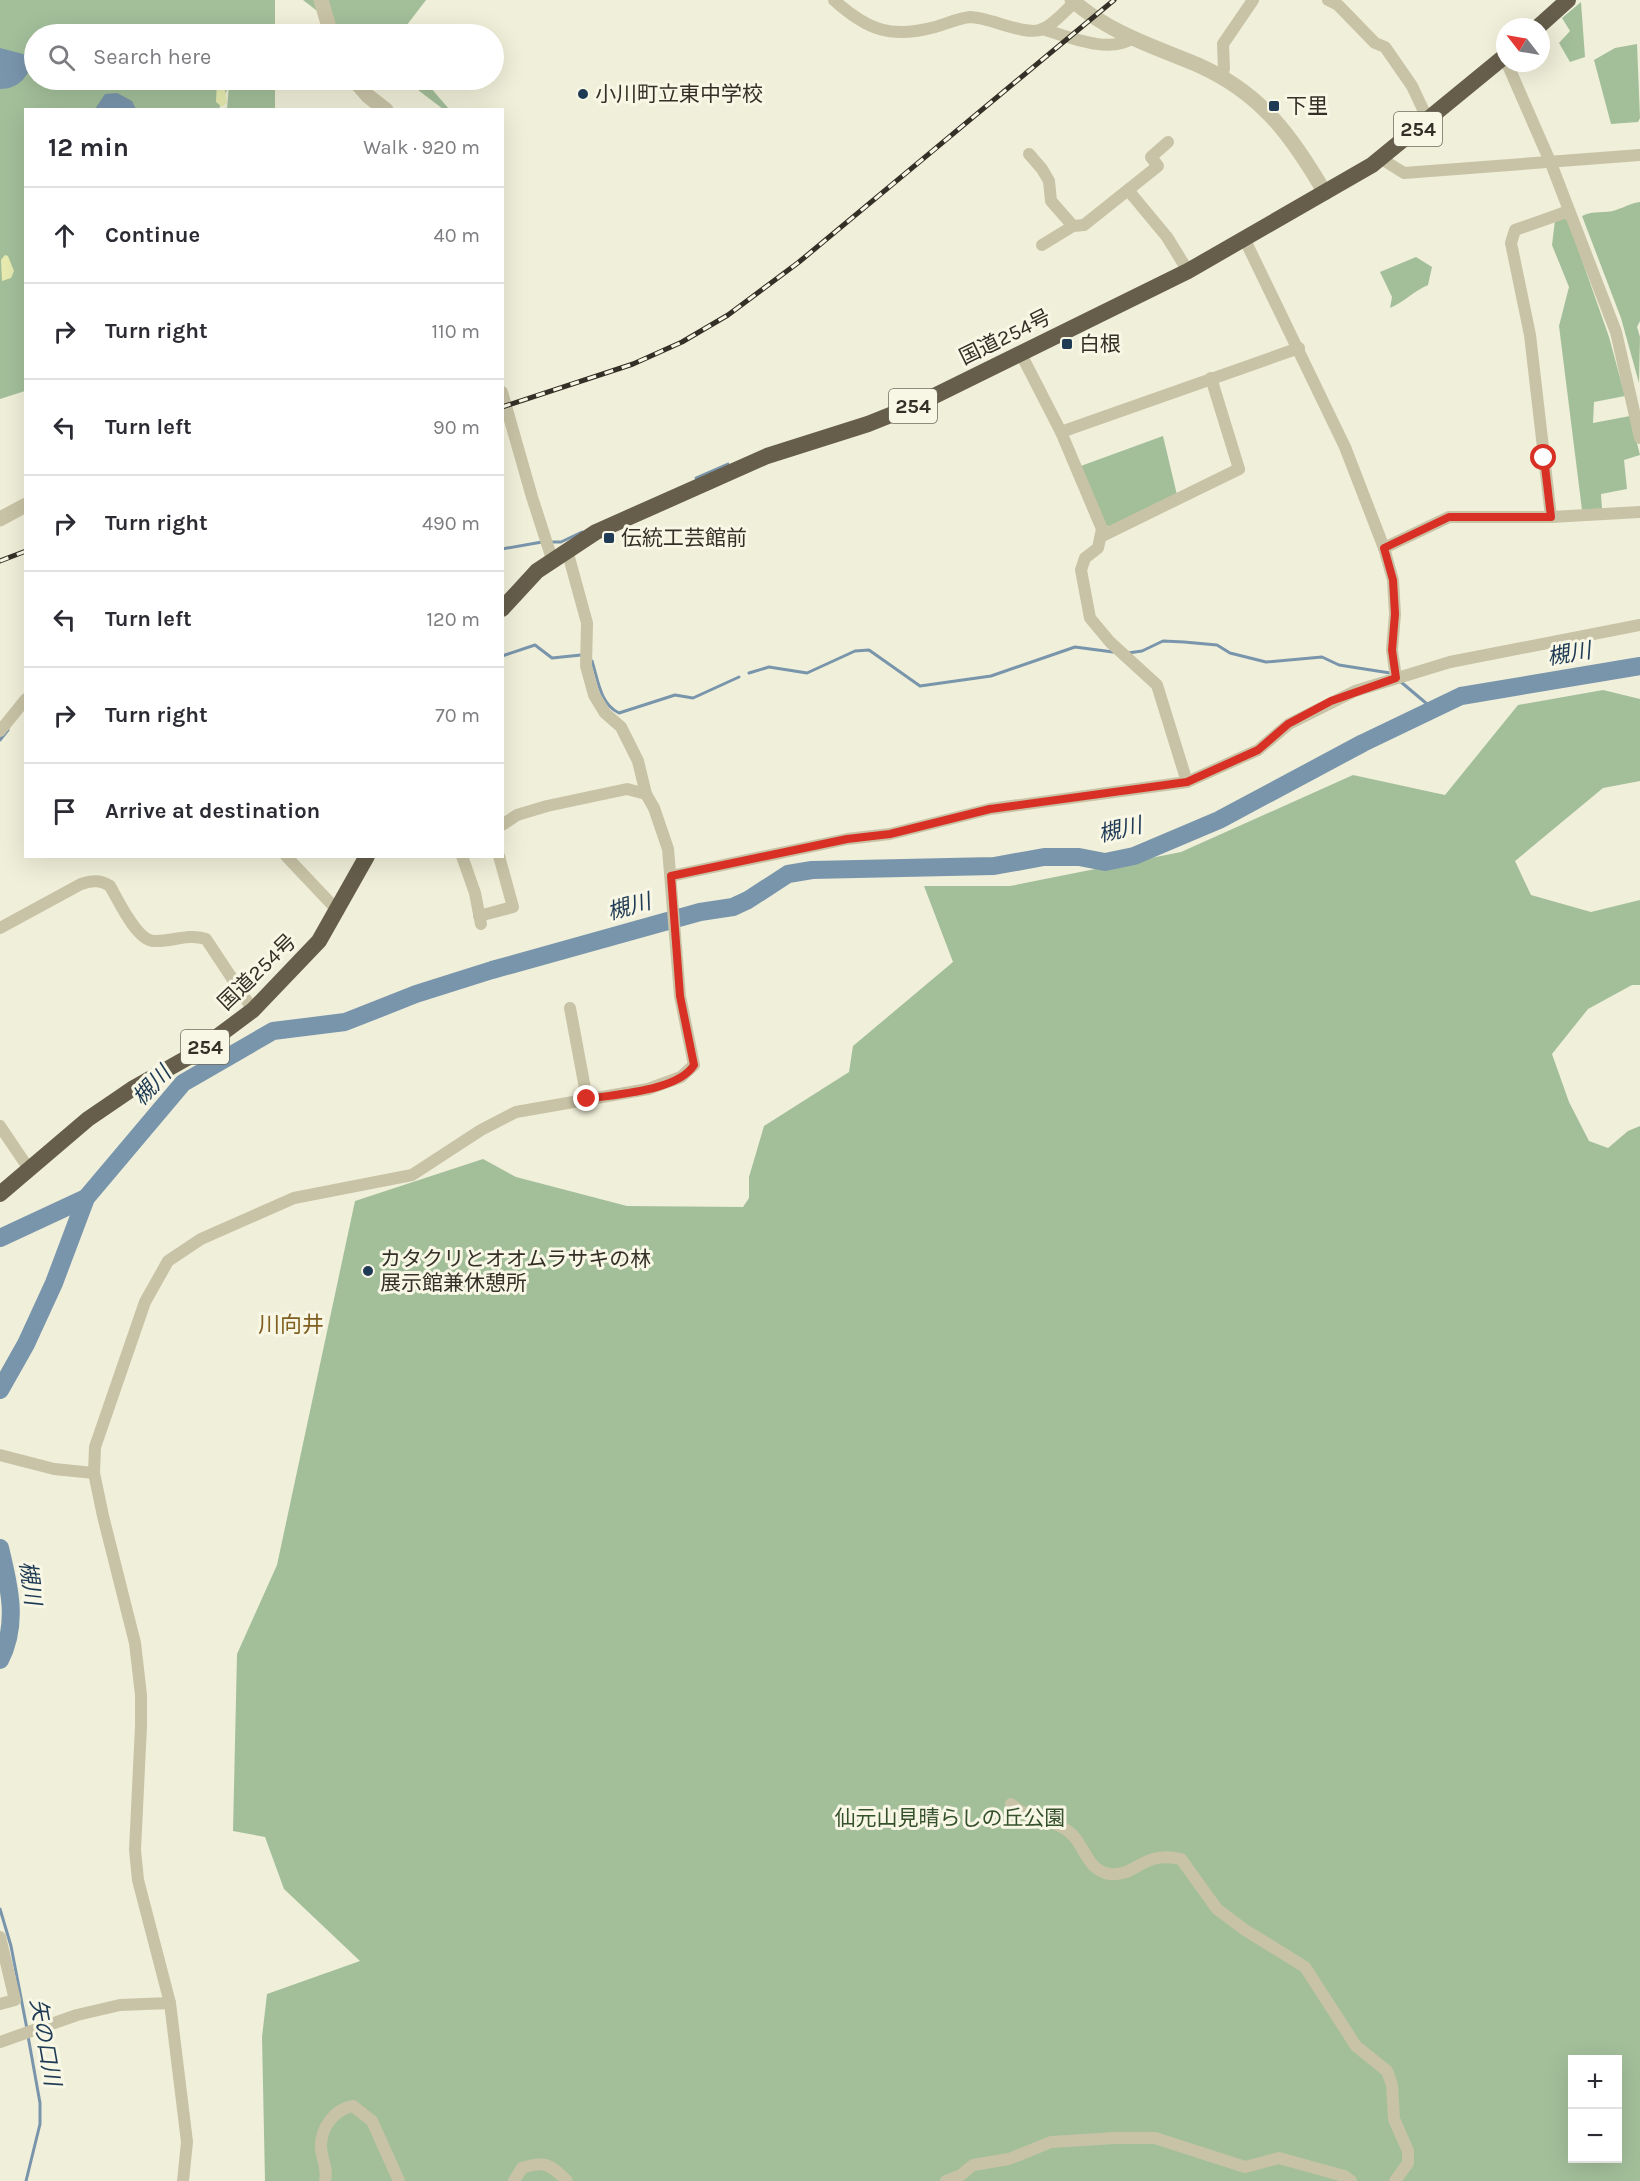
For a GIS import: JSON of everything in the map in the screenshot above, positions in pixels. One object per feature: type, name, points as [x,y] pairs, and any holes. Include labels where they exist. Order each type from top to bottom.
[{"type":"highway","points":[[1548,18],[1568,0]]},
{"type":"highway","name":"国道254号","points":[[504,607],[537,571],[596,532],[766,456],[868,424],[918,404],[1188,271],[1325,193],[1380,158],[1496,66]]},
{"type":"highway","name":"国道254号","points":[[0,1194],[88,1119],[132,1089],[194,1054],[253,1010],[313,948],[338,911],[366,858]]},
{"type":"street","points":[[321,0],[328,24]]},
{"type":"street","points":[[834,0],[849,14],[873,28],[892,33],[919,31],[970,17],[1031,31],[1042,29],[1085,41],[1121,45],[1131,39]]},
{"type":"street","points":[[1221,77],[1224,69],[1223,44],[1253,0]]},
{"type":"street","points":[[1329,0],[1338,5],[1375,43],[1385,47],[1412,86],[1428,120]]},
{"type":"street","points":[[1042,29],[1074,1],[1098,21],[1131,39],[1221,77],[1253,99],[1278,122],[1297,145],[1325,193]]},
{"type":"street","points":[[1511,72],[1549,160],[1616,332],[1640,438]]},
{"type":"street","points":[[363,90],[383,108]]},
{"type":"street","points":[[1042,245],[1073,226],[1084,225],[1158,166],[1151,157],[1168,142]]},
{"type":"street","points":[[1029,154],[1049,181],[1052,201],[1073,226]]},
{"type":"street","points":[[1380,158],[1404,173],[1549,160],[1640,155]]},
{"type":"street","points":[[1128,190],[1167,237],[1188,271]]},
{"type":"street","points":[[1551,517],[1530,335],[1511,243],[1515,230],[1569,211]]},
{"type":"street","points":[[1244,238],[1345,447],[1384,548],[1393,580],[1395,614],[1392,650],[1396,678]]},
{"type":"street","points":[[1061,432],[1299,348]]},
{"type":"street","points":[[1021,354],[1061,432],[1102,529],[1098,548],[1085,558],[1081,570],[1090,618],[1116,647],[1157,685],[1187,782]]},
{"type":"street","points":[[1102,536],[1239,469],[1212,378]]},
{"type":"street","points":[[504,399],[552,559]]},
{"type":"street","points":[[0,519],[24,506]]},
{"type":"street","points":[[1384,548],[1449,517],[1551,517],[1640,512]]},
{"type":"street","points":[[183,2181],[186,2142],[170,2003],[138,1880],[135,1850],[141,1695],[135,1643],[94,1473],[95,1448],[145,1302],[168,1261],[201,1239],[294,1198],[412,1175],[481,1130],[516,1112],[648,1089],[681,1077],[694,1065],[680,996],[668,849],[661,825],[646,794],[638,761],[621,727],[605,713],[594,695],[586,666],[587,623],[567,550]]},
{"type":"street","points":[[671,876],[847,839],[890,834],[990,809],[1187,782],[1258,750],[1288,724],[1331,701],[1396,678],[1450,662],[1640,625]]},
{"type":"street","points":[[0,732],[24,702]]},
{"type":"street","points":[[504,824],[526,811],[627,789],[646,794]]},
{"type":"street","points":[[288,858],[338,911]]},
{"type":"street","points":[[463,858],[475,893],[480,920],[513,907],[500,858]]},
{"type":"street","points":[[1,926],[81,884],[92,880],[102,882],[110,886],[143,937],[153,941],[177,936],[196,936],[206,939],[253,1010]]},
{"type":"street","points":[[570,1008],[587,1099]]},
{"type":"street","points":[[0,1126],[29,1169]]},
{"type":"street","points":[[0,1455],[54,1469],[94,1473]]},
{"type":"street","points":[[1011,1804],[1022,1814],[1066,1829],[1090,1864],[1110,1874],[1126,1872],[1148,1859],[1165,1855],[1181,1859],[1217,1908],[1245,1930],[1305,1967],[1356,2046],[1387,2071],[1392,2085],[1394,2119],[1408,2151],[1408,2163],[1395,2181]]},
{"type":"street","points":[[0,1937],[15,2000],[0,2004]]},
{"type":"street","points":[[0,2042],[77,2014],[120,2005],[170,2003]]},
{"type":"street","points":[[325,2181],[327,2172],[321,2150],[322,2136],[330,2121],[344,2108],[353,2106],[372,2121],[399,2181]]},
{"type":"street","points":[[946,2181],[961,2175],[973,2165],[1009,2159],[1051,2142],[1135,2138],[1155,2138],[1175,2143],[1245,2167],[1279,2158],[1344,2176],[1351,2181]]},
{"type":"street","points":[[514,2181],[522,2168],[536,2163],[552,2166],[567,2181]]},
{"type":"green space","points":[[0,0],[275,0],[275,24],[24,24],[24,90],[227,90],[219,108],[24,108],[24,391],[0,399]]},
{"type":"green space","points":[[303,0],[426,0],[408,24],[334,24]]},
{"type":"green space","points":[[1581,2],[1585,57],[1570,62],[1559,43],[1570,31],[1562,18]]},
{"type":"green space","points":[[1637,44],[1640,118],[1638,122],[1611,124],[1594,60],[1615,48]]},
{"type":"green space","points":[[229,90],[275,90],[275,108],[227,108]]},
{"type":"green space","points":[[418,90],[433,90],[448,108],[442,108]]},
{"type":"green space","points":[[1640,202],[1640,321],[1637,327],[1640,337],[1639,383],[1621,318],[1582,216],[1612,211]]},
{"type":"green space","points":[[1562,217],[1568,220],[1609,337],[1625,396],[1594,402],[1593,423],[1630,416],[1640,455],[1624,460],[1627,489],[1601,494],[1602,509],[1582,510],[1559,326],[1569,287],[1552,245],[1555,220]]},
{"type":"green space","points":[[1416,257],[1432,267],[1428,285],[1390,308],[1392,297],[1380,272]]},
{"type":"green space","points":[[1163,436],[1177,495],[1112,527],[1104,525],[1078,467]]},
{"type":"green space","name":"仙元山見晴らしの丘公園","points":[[1603,690],[1640,699],[1640,781],[1603,788],[1515,861],[1531,895],[1591,912],[1640,900],[1640,985],[1632,985],[1588,1009],[1552,1054],[1569,1102],[1589,1141],[1608,1148],[1628,1131],[1640,1126],[1640,2181],[265,2181],[262,2037],[267,1994],[360,1961],[284,1889],[265,1837],[233,1831],[237,1654],[277,1565],[355,1201],[483,1159],[516,1177],[627,1206],[743,1207],[749,1198],[749,1177],[764,1126],[849,1072],[853,1046],[953,962],[924,886],[1010,886],[1181,852],[1353,775],[1445,795],[1518,705]]},
{"type":"sand","points":[[217,90],[225,90],[227,103],[222,107],[216,102]]},
{"type":"sand","points":[[5,255],[8,256],[14,271],[11,278],[2,281],[1,260]]},
{"type":"water","points":[[0,48],[23,54],[24,79],[17,85],[0,89]]},
{"type":"water","points":[[117,93],[132,101],[136,108],[96,108],[105,94]]},
{"type":"waterway","points":[[696,478],[728,464]]},
{"type":"waterway","points":[[551,542],[561,542],[582,532]]},
{"type":"waterway","points":[[504,549],[542,542]]},
{"type":"waterway","points":[[1128,653],[1142,651],[1163,641],[1184,642],[1217,645],[1230,653],[1266,662],[1322,657],[1339,665],[1390,673]]},
{"type":"waterway","points":[[504,655],[535,645],[552,658],[581,655]]},
{"type":"waterway","points":[[749,673],[769,667],[807,673],[855,651],[869,650],[920,686],[991,676],[1075,647],[1113,652]]},
{"type":"waterway","points":[[592,661],[604,698],[619,713],[675,695],[693,698],[739,677]]},
{"type":"waterway","name":"槻川","points":[[0,1390],[26,1344],[54,1283],[86,1198],[183,1083],[273,1031],[345,1022],[416,994],[492,970],[700,912],[733,907],[788,874],[812,870],[994,866],[1044,857],[1079,857],[1105,862],[1134,856],[1219,820],[1363,743],[1461,696],[1640,666]]},
{"type":"waterway","points":[[1401,682],[1433,709]]},
{"type":"waterway","points":[[0,740],[8,730]]},
{"type":"waterway","points":[[0,1238],[86,1198]]},
{"type":"waterway","name":"槻川","points":[[0,1548],[9,1590],[11,1618],[6,1646],[0,1660]]},
{"type":"waterway","name":"矢の口川","points":[[0,1909],[11,1946],[27,2029]]},
{"type":"waterway","name":"矢の口川","points":[[26,2181],[40,2124],[40,2103],[28,2036]]},
{"type":"railway","points":[[504,406],[633,364],[682,342],[728,315],[799,262],[1114,0]]},
{"type":"railway","points":[[0,561],[24,552]]},
{"type":"place","name":"小川町立東中学校","points":[[583,94]]},
{"type":"place","name":"下里","points":[[1274,106]]},
{"type":"place","name":"白根","points":[[1067,344]]},
{"type":"place","name":"伝統工芸館前","points":[[609,538]]},
{"type":"place","name":"カタクリとオオムラサキの林 展示館兼休憩所","points":[[368,1271]]},
{"type":"district","name":"川向井","points":[[291,1325]]},
{"type":"route","points":[[587,1099],[648,1089],[681,1077],[694,1065],[695,1059],[680,996],[671,876],[847,839],[890,834],[990,809],[1187,782],[1258,750],[1288,724],[1331,701],[1396,678],[1392,650],[1395,614],[1393,580],[1384,548],[1449,517],[1551,517],[1544,458]]}]
